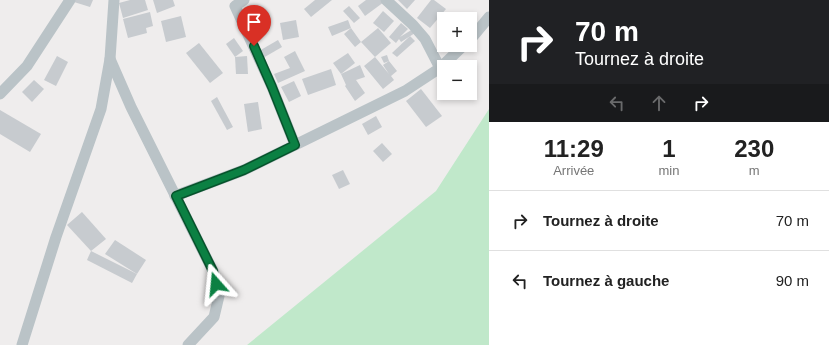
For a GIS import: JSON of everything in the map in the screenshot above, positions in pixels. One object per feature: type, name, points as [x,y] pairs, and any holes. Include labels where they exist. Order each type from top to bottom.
[{"type":"street","points":[[0,94],[27,66],[70,0]]},
{"type":"street","points":[[22,345],[56,237],[101,109],[110,59],[114,0]]},
{"type":"street","points":[[244,0],[235,6],[272,87],[295,145]]},
{"type":"street","points":[[386,0],[413,25],[425,39],[437,62]]},
{"type":"street","points":[[477,32],[489,17]]},
{"type":"street","points":[[448,60],[457,52]]},
{"type":"street","points":[[110,59],[131,107],[213,271],[219,296],[214,317],[188,345]]},
{"type":"street","points":[[176,196],[244,170],[405,91],[437,70]]},
{"type":"green space","points":[[489,109],[489,345],[247,345],[436,191]]},
{"type":"building","points":[[75,0],[93,0],[90,7],[74,2]]},
{"type":"building","points":[[130,0],[145,0],[148,10],[123,18],[119,3]]},
{"type":"building","points":[[153,0],[173,0],[175,6],[157,13]]},
{"type":"building","points":[[315,0],[332,0],[311,17],[304,9]]},
{"type":"building","points":[[366,0],[382,0],[384,2],[365,16],[358,6]]},
{"type":"building","points":[[398,0],[415,0],[407,9]]},
{"type":"building","points":[[431,0],[434,0],[446,9],[443,12],[437,12],[437,20],[430,28],[417,18]]},
{"type":"building","points":[[349,6],[360,18],[354,23],[343,11]]},
{"type":"building","points":[[383,11],[394,21],[384,32],[373,23]]},
{"type":"building","points":[[150,12],[153,26],[146,28],[147,33],[128,38],[123,19]]},
{"type":"building","points":[[181,16],[186,37],[166,42],[161,21]]},
{"type":"building","points":[[296,20],[299,37],[283,40],[280,23]]},
{"type":"building","points":[[348,20],[351,28],[332,36],[328,27]]},
{"type":"building","points":[[260,22],[265,34],[250,40],[245,28]]},
{"type":"building","points":[[401,23],[408,29],[400,37],[413,29],[415,33],[401,42],[399,39],[396,43],[389,37]]},
{"type":"building","points":[[351,28],[361,42],[355,47],[344,34]]},
{"type":"building","points":[[378,28],[391,43],[375,57],[361,42]]},
{"type":"building","points":[[410,36],[415,41],[397,57],[392,53]]},
{"type":"building","points":[[234,38],[243,51],[235,57],[226,44]]},
{"type":"building","points":[[278,40],[282,47],[263,58],[259,51]]},
{"type":"building","points":[[199,43],[223,73],[210,83],[186,53]]},
{"type":"building","points":[[295,51],[305,71],[278,83],[274,74],[290,68],[284,57]]},
{"type":"building","points":[[348,53],[355,63],[341,74],[333,63]]},
{"type":"building","points":[[387,55],[389,61],[384,63],[381,57]]},
{"type":"building","points":[[57,56],[68,62],[56,86],[44,80]]},
{"type":"building","points":[[247,56],[248,74],[236,74],[235,57]]},
{"type":"building","points":[[375,57],[389,74],[383,65],[389,61],[397,71],[391,76],[394,80],[383,89],[364,66]]},
{"type":"building","points":[[360,65],[365,77],[356,80],[365,93],[355,101],[345,86],[346,85],[341,74]]},
{"type":"building","points":[[331,69],[336,85],[308,95],[302,79]]},
{"type":"building","points":[[34,80],[44,89],[32,102],[22,92]]},
{"type":"building","points":[[294,81],[301,96],[289,102],[281,87]]},
{"type":"building","points":[[421,89],[442,116],[426,127],[406,101]]},
{"type":"building","points":[[217,97],[233,127],[227,130],[211,101]]},
{"type":"building","points":[[258,102],[262,129],[248,132],[244,104]]},
{"type":"building","points":[[0,110],[41,134],[30,152],[0,134]]},
{"type":"building","points":[[376,116],[382,127],[368,135],[362,124]]},
{"type":"building","points":[[382,143],[392,154],[383,162],[373,151]]},
{"type":"building","points":[[343,170],[350,184],[339,189],[332,175]]},
{"type":"building","points":[[82,212],[106,239],[91,251],[67,225]]},
{"type":"building","points":[[115,240],[146,260],[137,274],[105,254]]},
{"type":"building","points":[[91,251],[137,274],[132,283],[87,260]]},
{"type":"route","points":[[216,284],[213,271],[176,196],[244,170],[295,145],[254,46]]}]
